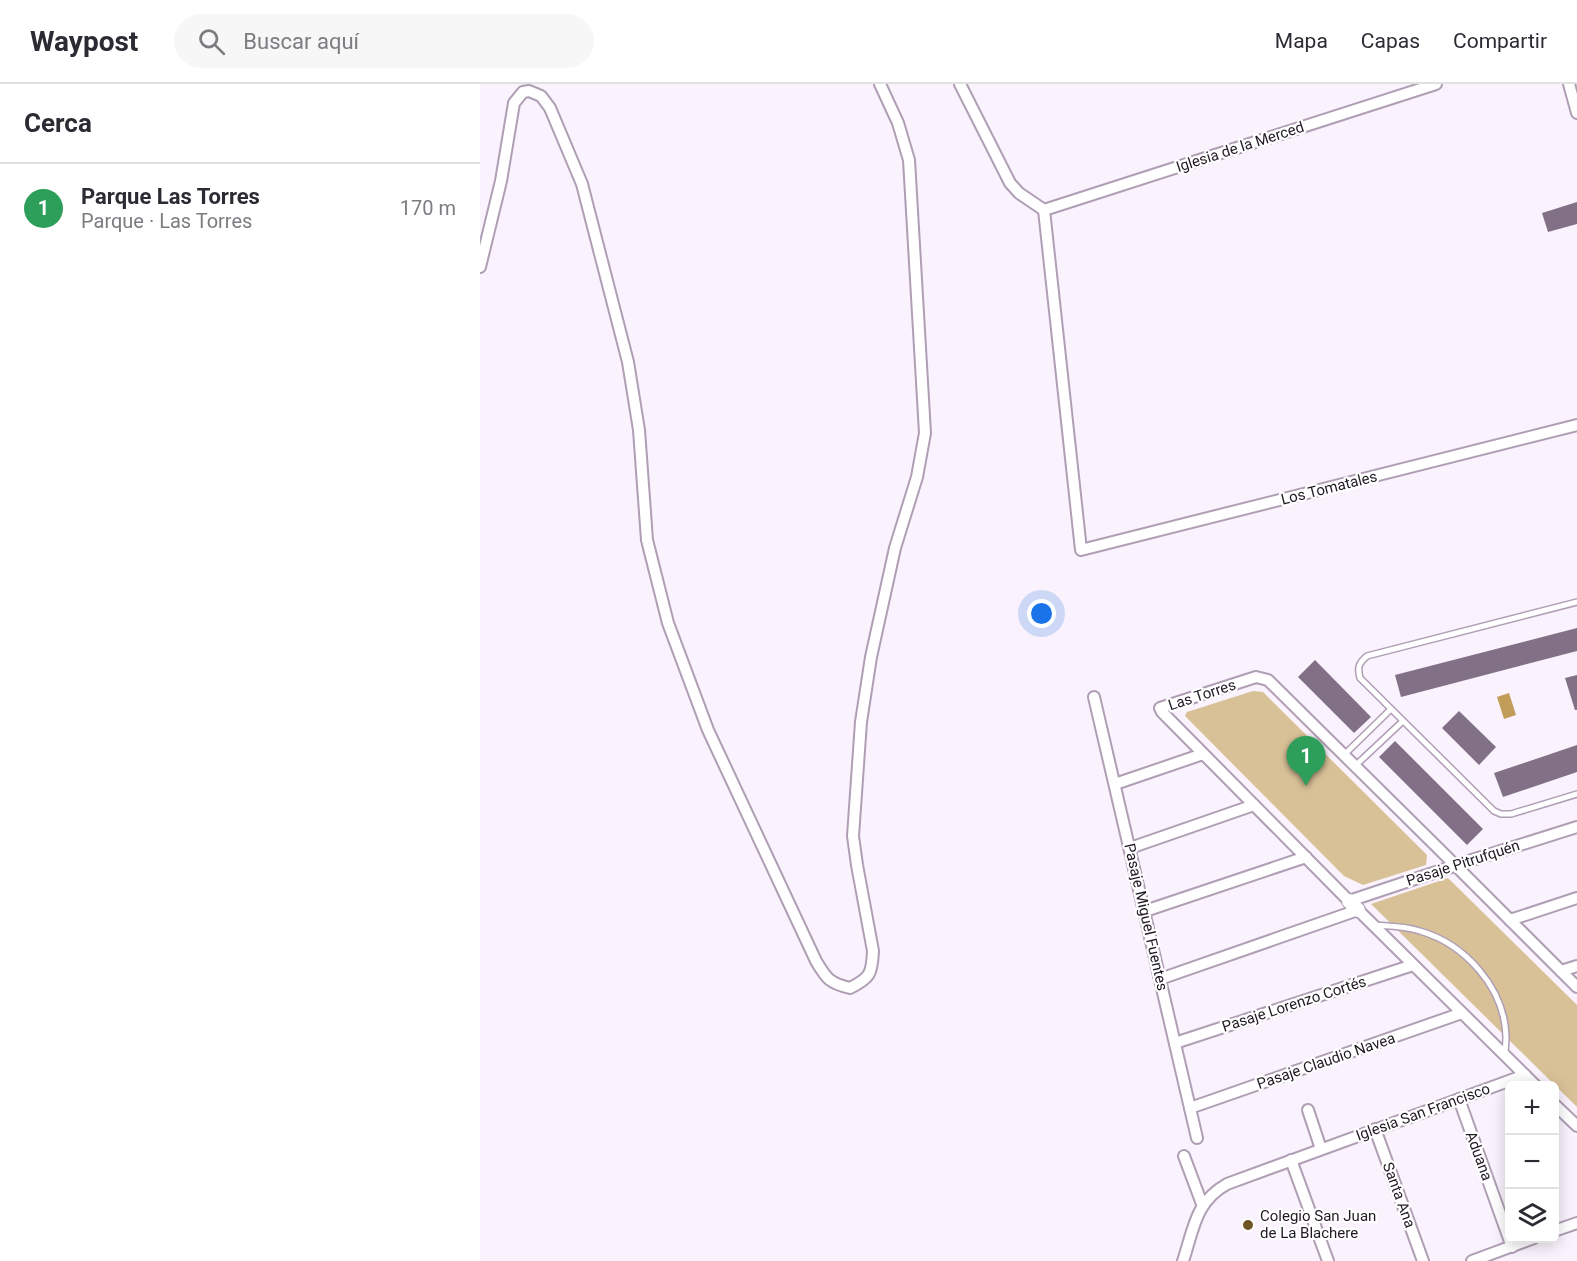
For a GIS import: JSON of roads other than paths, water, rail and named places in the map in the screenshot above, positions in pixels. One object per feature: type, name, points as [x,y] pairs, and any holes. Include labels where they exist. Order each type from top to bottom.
[{"type":"street","points":[[480,267],[501,181],[514,103],[523,93],[529,91],[541,96],[550,108],[582,184],[627,362],[639,430],[647,540],[668,623],[708,730],[816,961],[824,974],[835,984],[850,988],[865,980],[873,966],[873,951],[856,865],[854,836],[861,722],[871,657],[895,548],[916,477],[925,433],[909,160],[898,123],[880,84]]},
{"type":"street","points":[[960,84],[1010,183],[1019,193],[1044,210]]},
{"type":"street","name":"Iglesia de la Merced","points":[[1044,210],[1436,84]]},
{"type":"street","points":[[1569,84],[1577,112]]},
{"type":"street","name":"Los Tomatales","points":[[1044,210],[1082,550],[1577,425]]},
{"type":"street","name":"Las Torres","points":[[1530,1081],[1203,754],[1160,708],[1256,677],[1268,680],[1577,987]]},
{"type":"street","name":"Pasaje Miguel Fuentes","points":[[1094,697],[1197,1138]]},
{"type":"street","points":[[1115,784],[1203,754]]},
{"type":"street","points":[[1130,848],[1254,805]]},
{"type":"street","name":"Pasaje Pitrufquén","points":[[1160,979],[1455,866],[1577,827]]},
{"type":"street","points":[[1144,911],[1306,857]]},
{"type":"street","points":[[1510,920],[1577,898]]},
{"type":"street","name":"Pasaje Lorenzo Cortés","points":[[1175,1043],[1413,964]]},
{"type":"street","points":[[1561,971],[1577,966]]},
{"type":"street","name":"Pasaje Claudio Navea","points":[[1190,1108],[1462,1013]]},
{"type":"street","name":"Iglesia San Francisco","points":[[1206,1200],[1227,1184],[1525,1076]]},
{"type":"street","name":"Aduana","points":[[1459,1099],[1512,1247]]},
{"type":"street","points":[[1559,1109],[1577,1126]]},
{"type":"street","points":[[1308,1110],[1321,1149]]},
{"type":"street","name":"Santa Ana","points":[[1375,1129],[1423,1261]]},
{"type":"street","points":[[1183,1261],[1206,1200],[1184,1156]]},
{"type":"street","points":[[1291,1160],[1328,1261]]},
{"type":"street","points":[[1559,1229],[1577,1223]]},
{"type":"street","points":[[1472,1261],[1495,1257],[1523,1243]]},
{"type":"lane","points":[[1577,602],[1367,656],[1359,663],[1358,670],[1360,678],[1494,811],[1511,814],[1577,794]]},
{"type":"lane","points":[[1344,755],[1391,709]]},
{"type":"lane","points":[[1355,766],[1403,721]]},
{"type":"lane","points":[[1373,925],[1402,927],[1431,934],[1471,961],[1485,979],[1499,1004],[1506,1036],[1505,1055]]},
{"type":"place","name":"Parque Las Torres","points":[[1306,786]]},
{"type":"place","name":"Colegio San Juan de La Blachere","points":[[1248,1225]]}]
